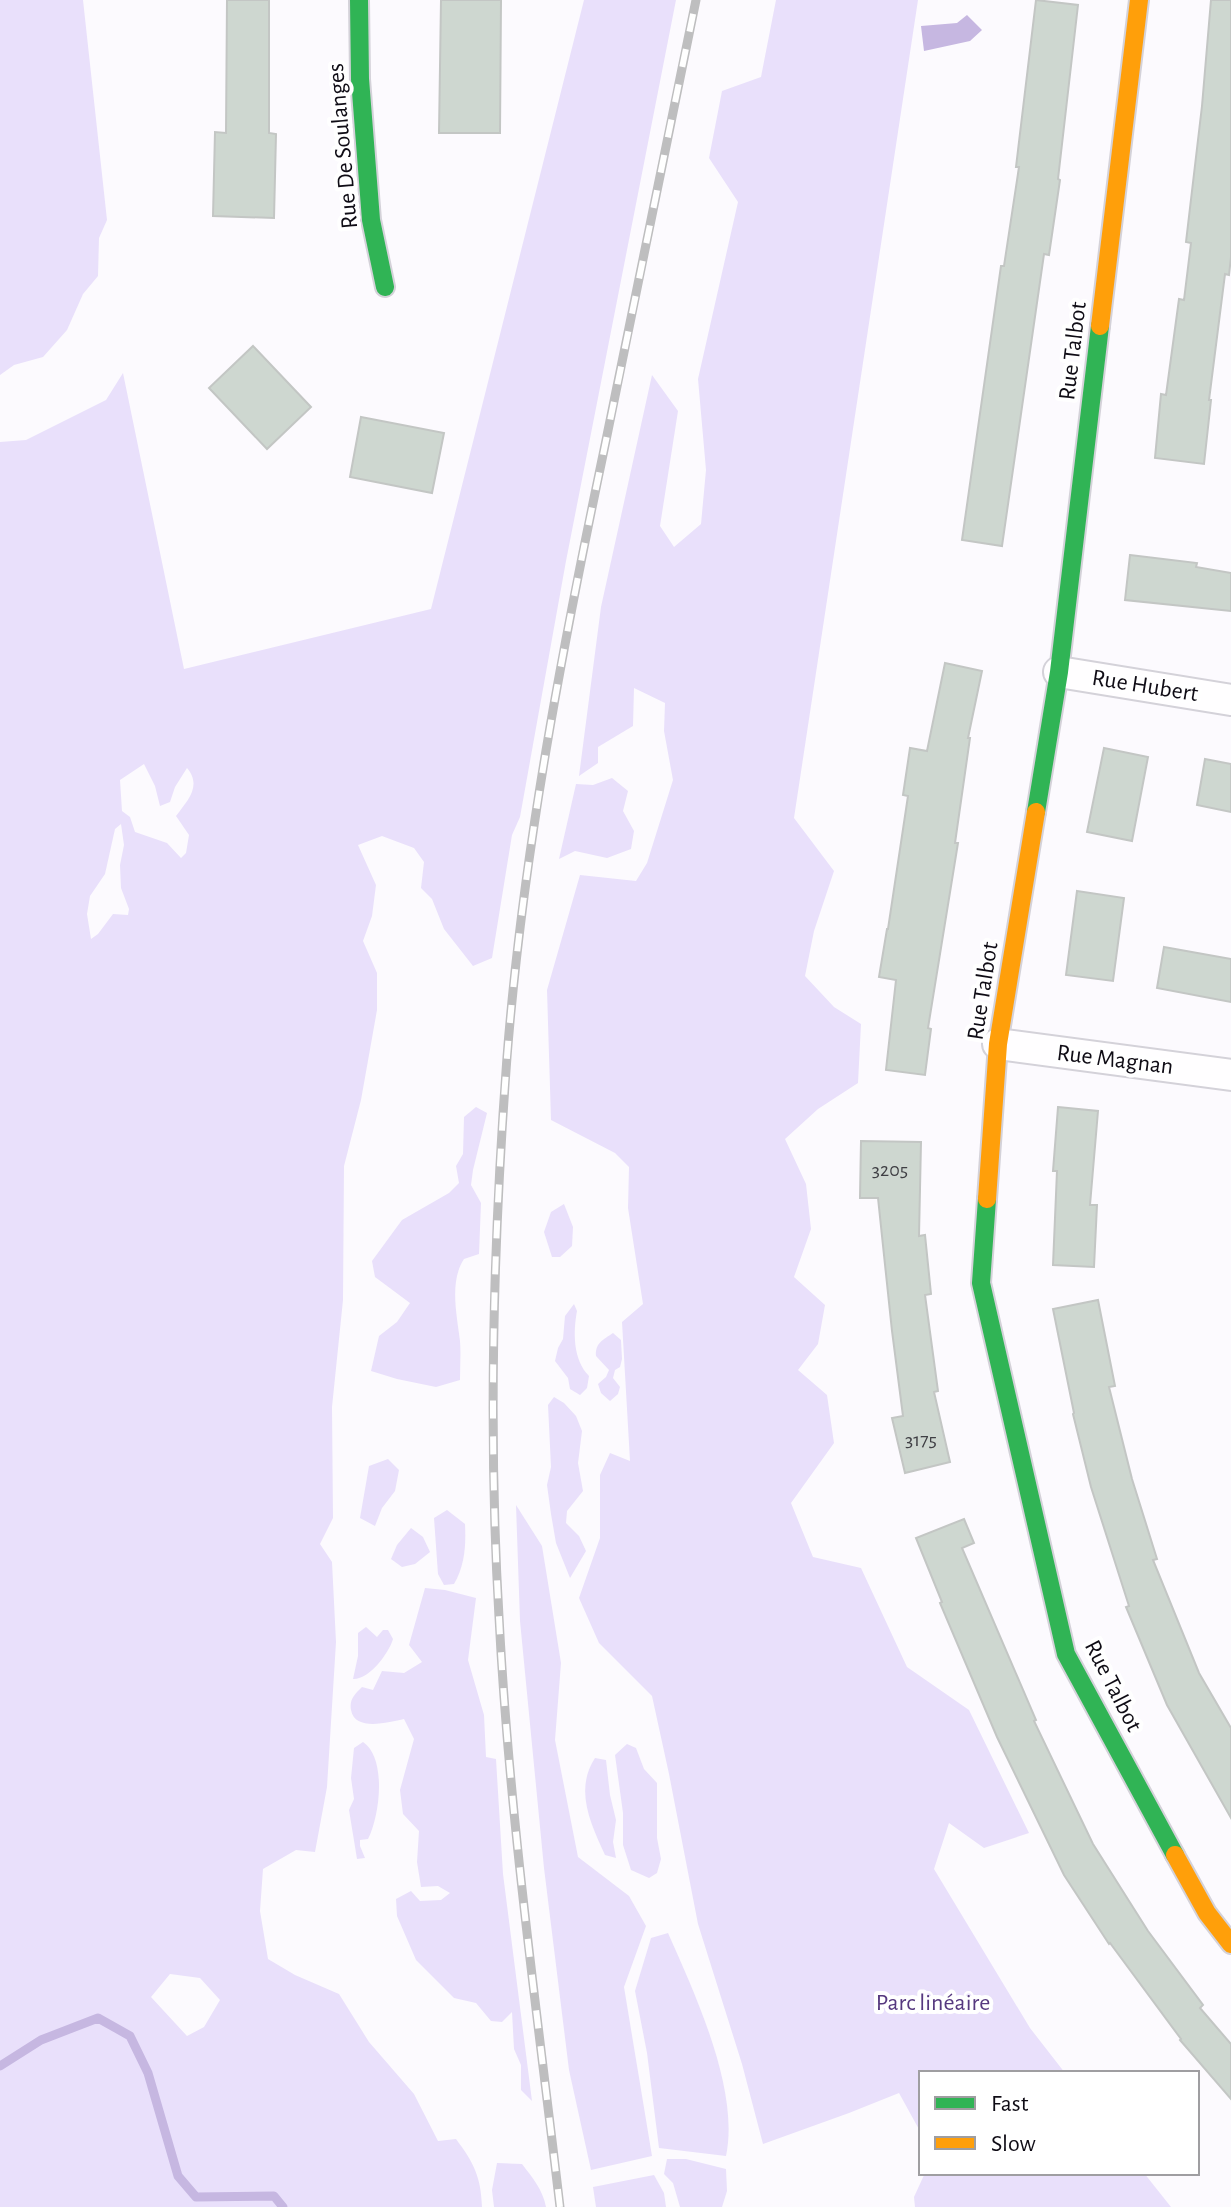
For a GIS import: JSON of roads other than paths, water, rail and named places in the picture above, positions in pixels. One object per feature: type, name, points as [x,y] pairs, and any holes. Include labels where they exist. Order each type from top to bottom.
[{"type":"street","name":"Rue De Soulanges","points":[[359,0],[360,79],[371,220],[385,287]]},
{"type":"street","name":"Rue Talbot","points":[[1139,0],[1059,672],[998,1044],[981,1283],[1066,1654],[1207,1913],[1231,1944]]},
{"type":"street","name":"Rue Hubert","points":[[1059,672],[1231,700]]},
{"type":"street","name":"Rue Magnan","points":[[998,1044],[1231,1075]]},
{"type":"waterway","points":[[0,2066],[41,2040],[98,2018],[130,2036],[148,2073],[178,2176],[196,2197],[274,2196],[283,2207]]},
{"type":"railway","points":[[560,2207],[517,1839],[499,1617],[493,1407],[495,1267],[502,1127],[523,904],[559,676],[696,0]]},
{"type":"park label","name":"Parc linéaire","points":[[933,2003]]}]
